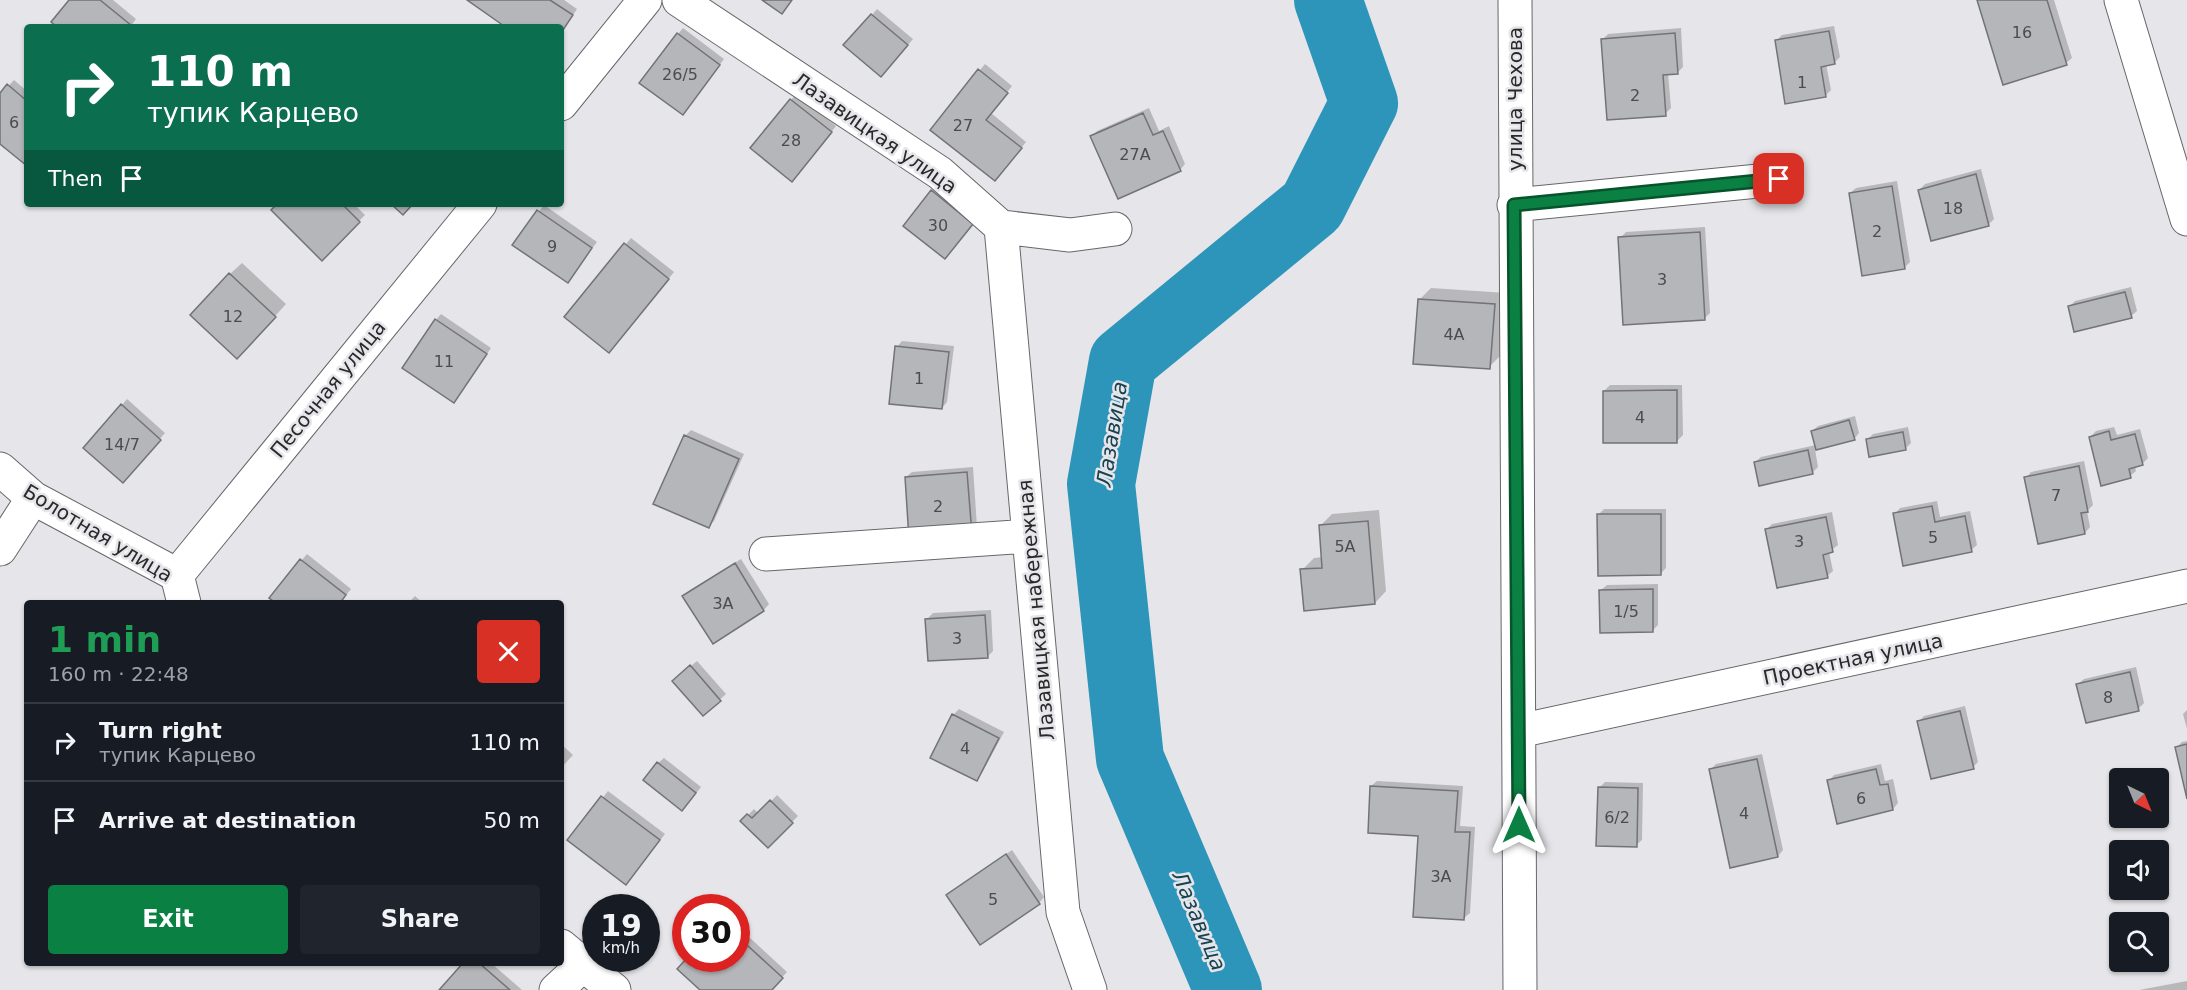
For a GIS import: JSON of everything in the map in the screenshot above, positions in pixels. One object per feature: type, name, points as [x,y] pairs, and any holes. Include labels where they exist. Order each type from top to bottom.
[{"type":"street","points":[[564,100],[645,0]]},
{"type":"street","name":"Лазавицкая улица","points":[[679,0],[940,173],[1000,226]]},
{"type":"street","name":"улица Чехова","points":[[1515,0],[1514,205],[1520,990]]},
{"type":"street","points":[[2121,0],[2187,219]]},
{"type":"street","points":[[1514,205],[1779,179]]},
{"type":"street","name":"Песочная улица","points":[[181,589],[478,207]]},
{"type":"street","points":[[1000,226],[1070,236],[1115,229]]},
{"type":"street","name":"Лазавицкая набережная","points":[[1000,226],[1063,912],[1090,990]]},
{"type":"street","name":"Болотная улица","points":[[0,469],[33,498],[181,589]]},
{"type":"street","points":[[0,549],[33,498]]},
{"type":"street","points":[[766,554],[1029,536]]},
{"type":"street","name":"Проектная улица","points":[[1519,731],[2187,586]]},
{"type":"street","points":[[556,990],[572,955],[614,990]]},
{"type":"building","points":[[69,0],[100,0],[130,24],[53,24],[51,22]]},
{"type":"building","points":[[467,0],[550,0],[573,15],[564,28],[564,24],[501,24]]},
{"type":"building","points":[[762,0],[792,0],[782,14]]},
{"type":"building","points":[[1977,0],[2047,0],[2067,65],[2003,85]]},
{"type":"building","points":[[871,14],[908,45],[881,77],[843,45]]},
{"type":"building","points":[[1829,31],[1835,64],[1821,67],[1826,97],[1785,104],[1775,40]]},
{"type":"building","points":[[677,33],[720,65],[683,115],[639,83]]},
{"type":"building","points":[[1675,33],[1678,74],[1663,75],[1666,116],[1607,120],[1601,39]]},
{"type":"building","points":[[978,69],[1008,93],[986,120],[1022,148],[995,181],[930,130]]},
{"type":"building","points":[[7,84],[24,98],[24,164],[0,144],[0,93]]},
{"type":"building","points":[[790,99],[832,132],[792,182],[750,148]]},
{"type":"building","points":[[1143,113],[1153,135],[1163,131],[1181,171],[1118,199],[1090,136]]},
{"type":"building","points":[[1976,174],[1989,226],[1931,241],[1918,190]]},
{"type":"building","points":[[1892,186],[1905,269],[1862,276],[1849,193]]},
{"type":"building","points":[[931,190],[973,224],[945,259],[903,226]]},
{"type":"building","points":[[274,207],[345,207],[360,222],[322,261],[271,210]]},
{"type":"building","points":[[394,207],[410,207],[403,215]]},
{"type":"building","points":[[537,210],[592,248],[568,283],[512,245]]},
{"type":"building","points":[[1700,232],[1705,320],[1623,325],[1618,237]]},
{"type":"building","points":[[624,243],[669,279],[609,353],[564,317]]},
{"type":"building","points":[[229,273],[276,317],[237,359],[190,315]]},
{"type":"building","points":[[2125,292],[2132,318],[2074,332],[2068,306]]},
{"type":"building","points":[[1418,299],[1495,304],[1490,369],[1413,364]]},
{"type":"building","points":[[435,319],[487,354],[454,403],[402,368]]},
{"type":"building","points":[[895,346],[949,352],[942,409],[889,404]]},
{"type":"building","points":[[1677,390],[1677,443],[1603,443],[1603,391]]},
{"type":"building","points":[[121,404],[161,440],[123,483],[83,448]]},
{"type":"building","points":[[1849,420],[1855,440],[1816,450],[1811,431]]},
{"type":"building","points":[[2109,431],[2111,440],[2135,434],[2143,465],[2129,469],[2131,478],[2101,486],[2089,437]]},
{"type":"building","points":[[1903,432],[1906,450],[1869,457],[1866,439]]},
{"type":"building","points":[[684,435],[739,459],[709,528],[653,504]]},
{"type":"building","points":[[1808,450],[1813,474],[1759,486],[1754,462]]},
{"type":"building","points":[[2079,466],[2088,512],[2081,513],[2085,534],[2038,544],[2024,477]]},
{"type":"building","points":[[967,472],[972,534],[909,539],[905,477]]},
{"type":"building","points":[[1932,506],[1935,522],[1965,516],[1972,552],[1903,566],[1893,513]]},
{"type":"building","points":[[1597,514],[1661,514],[1661,575],[1598,576]]},
{"type":"building","points":[[1826,517],[1833,552],[1823,555],[1828,578],[1777,588],[1765,529]]},
{"type":"building","points":[[1368,521],[1375,604],[1304,611],[1300,569],[1322,568],[1319,525]]},
{"type":"building","points":[[300,559],[346,595],[342,600],[272,600],[269,598]]},
{"type":"building","points":[[735,563],[764,611],[713,644],[682,596]]},
{"type":"building","points":[[1653,589],[1653,632],[1600,633],[1599,590]]},
{"type":"building","points":[[985,615],[988,658],[928,661],[925,619]]},
{"type":"building","points":[[690,665],[721,701],[703,716],[672,681]]},
{"type":"building","points":[[2130,672],[2139,711],[2086,723],[2076,684]]},
{"type":"building","points":[[1960,711],[1974,769],[1931,779],[1917,721]]},
{"type":"building","points":[[952,714],[999,738],[977,781],[930,758]]},
{"type":"building","points":[[2187,744],[2187,799],[2175,747]]},
{"type":"building","points":[[1757,759],[1778,857],[1730,868],[1709,769]]},
{"type":"building","points":[[657,762],[696,793],[682,811],[643,780]]},
{"type":"building","points":[[1876,769],[1880,785],[1888,784],[1893,810],[1837,824],[1827,780]]},
{"type":"building","points":[[1370,786],[1458,791],[1455,832],[1470,832],[1464,920],[1413,917],[1418,836],[1368,833]]},
{"type":"building","points":[[1598,787],[1638,788],[1637,847],[1596,846]]},
{"type":"building","points":[[601,796],[660,840],[626,885],[567,840]]},
{"type":"building","points":[[770,800],[793,823],[768,848],[740,821],[747,814],[752,818]]},
{"type":"building","points":[[1006,854],[1040,904],[980,945],[946,895]]},
{"type":"building","points":[[750,948],[783,978],[772,990],[700,990],[680,972],[750,972]]},
{"type":"building","points":[[460,966],[482,966],[510,990],[439,990]]},
{"type":"waterway","name":"Лазавица","points":[[1228,990],[1130,759],[1101,484],[1123,361],[1312,206],[1364,103],[1328,0]]},
{"type":"route","points":[[1519,825],[1514,205],[1779,179]]}]
